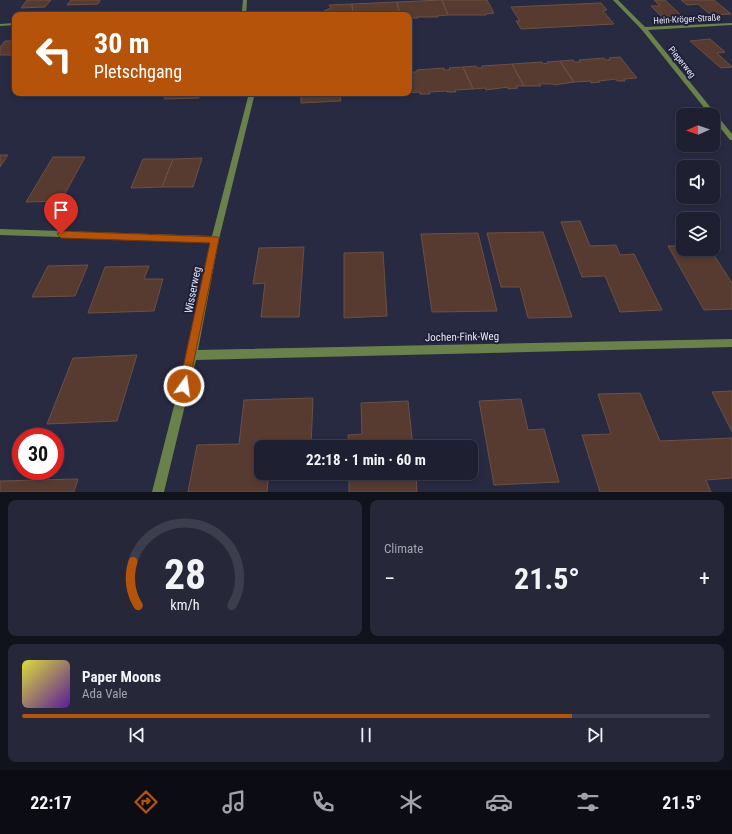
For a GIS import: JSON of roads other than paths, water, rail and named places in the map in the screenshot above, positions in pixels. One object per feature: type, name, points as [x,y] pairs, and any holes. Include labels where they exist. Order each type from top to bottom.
[{"type":"street","points":[[244,12],[245,0]]},
{"type":"street","name":"Pieperweg","points":[[616,0],[644,29],[732,138]]},
{"type":"street","points":[[0,25],[12,24]]},
{"type":"street","name":"Hein-Kröger-Straße","points":[[644,29],[732,24]]},
{"type":"street","name":"Wisserweg","points":[[158,492],[192,355],[215,239],[251,96]]},
{"type":"street","points":[[0,232],[215,239]]},
{"type":"street","name":"Jochen-Fink-Weg","points":[[192,355],[732,344]]}]
